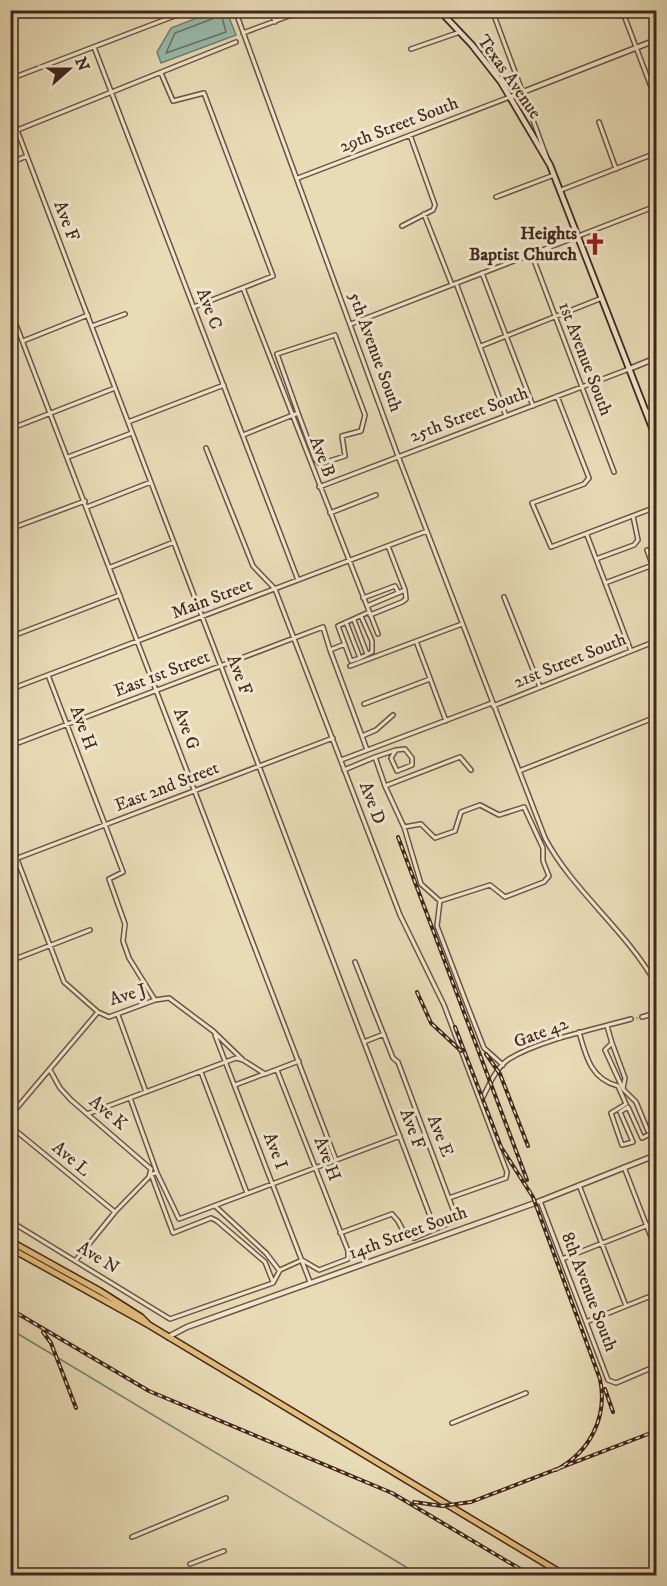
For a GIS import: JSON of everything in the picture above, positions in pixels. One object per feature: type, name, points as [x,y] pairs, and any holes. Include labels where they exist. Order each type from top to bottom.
[{"type":"main road","name":"Texas Avenue","points":[[439,10],[488,65],[510,97],[550,165],[657,438]]},
{"type":"main road","points":[[10,1241],[100,1291],[141,1317],[149,1325]]},
{"type":"main road","points":[[10,1248],[149,1325],[566,1575]]},
{"type":"street","points":[[10,79],[190,10]]},
{"type":"street","name":"5th Avenue South","points":[[235,10],[398,456],[518,771],[551,851],[637,953],[657,984]]},
{"type":"street","points":[[271,10],[275,22]]},
{"type":"street","points":[[243,33],[305,10]]},
{"type":"street","name":"Texas Avenue","points":[[492,10],[550,165]]},
{"type":"street","points":[[622,10],[657,100]]},
{"type":"street","points":[[411,49],[460,32]]},
{"type":"street","points":[[510,97],[657,40]]},
{"type":"street","points":[[10,133],[236,42]]},
{"type":"street","name":"Ave C","points":[[94,47],[298,580]]},
{"type":"street","points":[[162,73],[173,101],[204,93],[273,276],[194,307]]},
{"type":"street","name":"29th Street South","points":[[298,178],[510,97]]},
{"type":"street","points":[[599,122],[616,169]]},
{"type":"street","name":"Ave F","points":[[17,130],[435,1229]]},
{"type":"street","points":[[402,226],[434,210],[435,205],[410,135]]},
{"type":"street","points":[[561,190],[657,153]]},
{"type":"street","points":[[10,163],[27,156]]},
{"type":"street","points":[[496,197],[554,175]]},
{"type":"street","points":[[351,324],[657,206]]},
{"type":"street","points":[[424,213],[480,346],[506,416]]},
{"type":"street","name":"1st Avenue South","points":[[531,254],[614,472]]},
{"type":"street","points":[[482,273],[533,406]]},
{"type":"street","name":"Ave B","points":[[243,288],[378,634]]},
{"type":"street","points":[[480,346],[602,298]]},
{"type":"street","name":"Ave G","points":[[10,309],[111,567],[120,596],[336,1160]]},
{"type":"street","points":[[92,326],[125,314]]},
{"type":"street","points":[[23,341],[88,315]]},
{"type":"street","points":[[10,331],[18,328]]},
{"type":"street","points":[[335,335],[365,415],[361,431],[342,436],[345,456],[320,464],[315,459],[298,413],[277,354],[335,335]]},
{"type":"street","points":[[629,369],[657,358]]},
{"type":"street","name":"25th Street South","points":[[319,487],[629,369]]},
{"type":"street","points":[[128,422],[224,386]]},
{"type":"street","points":[[10,429],[115,388]]},
{"type":"street","points":[[557,396],[589,478],[584,484],[532,503],[551,547],[656,509]]},
{"type":"street","points":[[646,412],[657,408]]},
{"type":"street","points":[[243,435],[298,413]]},
{"type":"street","points":[[68,457],[132,433]]},
{"type":"street","name":"Ave D","points":[[206,448],[253,566],[275,589],[400,915],[444,1005],[507,1172],[506,1178],[449,1198]]},
{"type":"street","points":[[87,507],[151,482]]},
{"type":"street","points":[[329,513],[376,495]]},
{"type":"street","points":[[10,529],[85,501]]},
{"type":"street","points":[[596,559],[634,545],[638,540],[633,516]]},
{"type":"street","name":"Main Street","points":[[10,696],[12,690],[19,686],[427,531]]},
{"type":"street","points":[[587,535],[631,651]]},
{"type":"street","points":[[111,567],[174,542]]},
{"type":"street","points":[[362,616],[372,641],[372,652],[351,661],[338,626],[346,622],[406,599],[405,590],[388,546]]},
{"type":"street","points":[[647,550],[657,575]]},
{"type":"street","points":[[605,583],[653,565]]},
{"type":"street","points":[[363,598],[395,586],[398,592]]},
{"type":"street","points":[[366,606],[405,590]]},
{"type":"street","points":[[10,637],[120,596]]},
{"type":"street","points":[[504,597],[540,687]]},
{"type":"street","points":[[354,619],[367,654]]},
{"type":"street","points":[[346,622],[360,658]]},
{"type":"street","points":[[350,666],[462,624]]},
{"type":"street","name":"East 1st Street","points":[[10,746],[323,627],[330,650]]},
{"type":"street","points":[[416,641],[446,721]]},
{"type":"street","name":"21st Street South","points":[[341,760],[540,687],[657,641]]},
{"type":"street","points":[[345,644],[330,650],[367,750]]},
{"type":"street","name":"Ave H","points":[[48,675],[123,872],[109,879],[124,924],[123,941],[135,970],[155,1000]]},
{"type":"street","points":[[364,704],[430,679]]},
{"type":"street","points":[[362,736],[376,730],[393,715]]},
{"type":"street","points":[[518,771],[657,717]]},
{"type":"street","name":"East 2nd Street","points":[[10,861],[333,738]]},
{"type":"street","points":[[345,770],[396,750],[405,749],[412,758],[412,765],[397,771],[391,758],[396,750]]},
{"type":"street","points":[[386,786],[460,757],[471,770]]},
{"type":"street","points":[[375,758],[404,827],[422,884],[440,901]]},
{"type":"street","points":[[404,827],[421,824],[435,838],[455,831],[461,812],[480,805],[499,815],[524,807],[543,848],[543,861],[549,876],[544,882],[505,897],[490,885],[440,901]]},
{"type":"street","name":"Ave J","points":[[10,840],[64,982],[98,1012],[109,1017],[155,1000],[169,998],[213,1031],[243,1060],[265,1074]]},
{"type":"street","points":[[440,901],[437,926],[462,993],[484,1048],[503,1065]]},
{"type":"street","points":[[10,961],[90,930]]},
{"type":"street","name":"Ave E","points":[[355,962],[393,1058],[398,1062],[457,1220],[435,1229]]},
{"type":"street","points":[[10,1116],[98,1012]]},
{"type":"street","points":[[642,1017],[657,1013]]},
{"type":"street","points":[[118,1015],[146,1092]]},
{"type":"street","name":"Gate 42","points":[[481,1101],[508,1060],[579,1032],[631,1019]]},
{"type":"street","points":[[608,1026],[626,1078],[623,1089]]},
{"type":"street","name":"Ave I","points":[[213,1031],[310,1282]]},
{"type":"street","points":[[579,1032],[599,1080],[618,1086],[623,1095],[626,1104],[611,1113],[622,1145],[633,1142],[620,1112],[628,1107],[642,1138],[657,1130]]},
{"type":"street","points":[[364,1042],[384,1034]]},
{"type":"street","points":[[612,1042],[605,1050],[623,1089],[636,1102],[648,1131],[657,1130]]},
{"type":"street","points":[[87,1114],[236,1058],[243,1060]]},
{"type":"street","points":[[235,1085],[299,1061]]},
{"type":"street","name":"Ave H","points":[[278,1070],[348,1251],[348,1259],[319,1270],[302,1260]]},
{"type":"street","name":"Ave K","points":[[50,1071],[60,1088],[87,1114],[148,1165],[173,1233],[211,1218],[265,1262],[273,1283]]},
{"type":"street","points":[[201,1072],[246,1193]]},
{"type":"street","name":"Ave K","points":[[130,1098],[157,1173],[179,1220],[215,1206]]},
{"type":"street","name":"Ave L","points":[[10,1126],[115,1212]]},
{"type":"street","points":[[280,1270],[266,1253],[215,1206],[400,1136]]},
{"type":"street","name":"14th Street South","points":[[168,1337],[187,1327],[540,1201],[657,1155]]},
{"type":"street","points":[[624,1167],[657,1250]]},
{"type":"street","points":[[76,1260],[115,1212],[152,1174],[157,1173]]},
{"type":"street","points":[[579,1185],[626,1306]]},
{"type":"street","name":"8th Avenue South","points":[[540,1201],[608,1380],[620,1381],[657,1366]]},
{"type":"street","points":[[340,1233],[392,1214],[406,1236],[414,1238],[435,1229]]},
{"type":"street","name":"Ave N","points":[[10,1221],[170,1319],[273,1283]]},
{"type":"street","points":[[562,1259],[657,1222]]},
{"type":"street","points":[[273,1283],[280,1270],[302,1260]]},
{"type":"street","points":[[586,1322],[657,1294]]},
{"type":"street","points":[[452,1423],[526,1393]]},
{"type":"street","points":[[132,1537],[226,1498]]},
{"type":"street","points":[[190,1564],[224,1551]]},
{"type":"street","points":[[180,1575],[192,1571]]},
{"type":"water","points":[[217,10],[227,12],[236,35],[161,63],[157,52],[171,28]]},
{"type":"waterway","points":[[10,1329],[421,1576]]},
{"type":"tunnel","points":[[631,1019],[642,1017]]},
{"type":"railway","points":[[398,837],[527,1180]]},
{"type":"railway","points":[[417,992],[431,1023],[461,1051]]},
{"type":"railway","points":[[455,1027],[501,1147],[533,1197],[600,1379],[601,1407],[594,1432],[578,1454],[556,1470]]},
{"type":"railway","points":[[486,1054],[500,1074],[528,1146]]},
{"type":"railway","points":[[10,1309],[149,1391],[392,1493],[532,1576]]},
{"type":"railway","points":[[43,1332],[51,1343],[76,1408]]},
{"type":"railway","points":[[605,1389],[613,1412]]},
{"type":"railway","points":[[414,1502],[442,1506],[471,1502],[656,1431]]},
{"type":"place","name":"Heights Baptist Church","points":[[595,244]]}]
